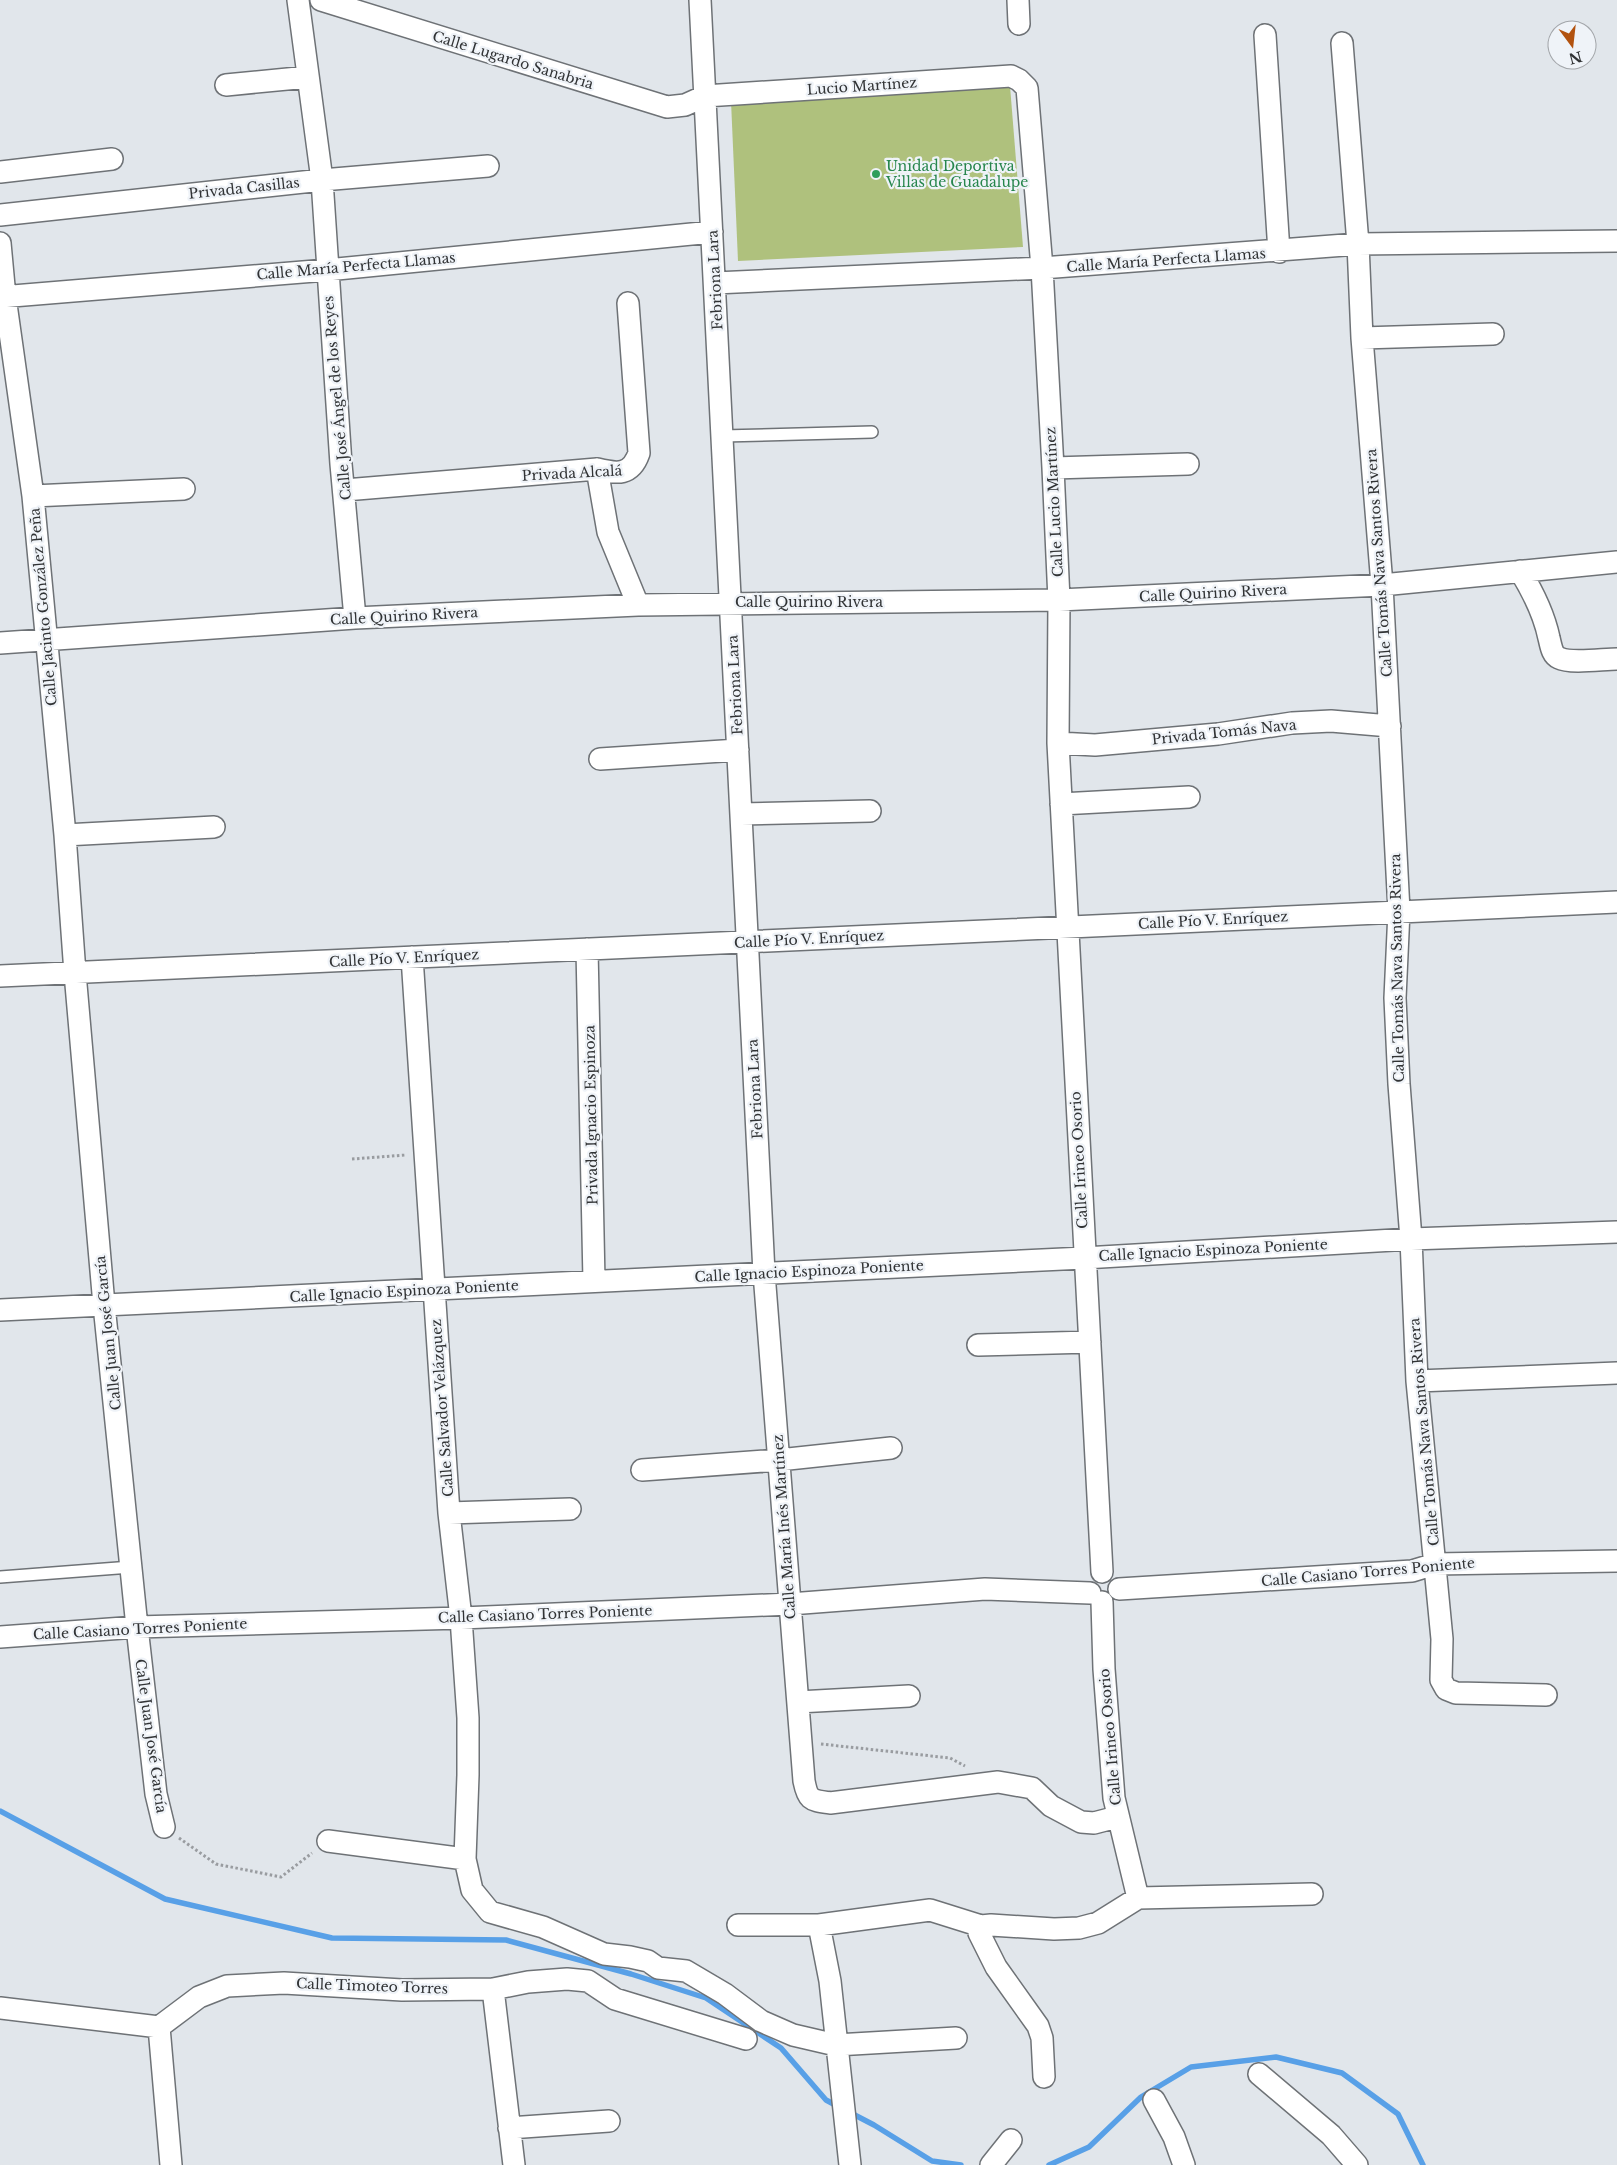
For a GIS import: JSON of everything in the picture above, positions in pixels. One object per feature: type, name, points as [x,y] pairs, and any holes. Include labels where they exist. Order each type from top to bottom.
[{"type":"street","name":"Calle José Ángel de los Reyes","points":[[298,0],[322,180],[327,270],[355,618]]},
{"type":"street","name":"Calle Lugardo Sanabria","points":[[320,0],[667,107],[685,105],[705,96]]},
{"type":"street","name":"Febriona Lara","points":[[700,0],[764,1274]]},
{"type":"street","points":[[1018,0],[1019,24]]},
{"type":"street","points":[[1264,34],[1279,252]]},
{"type":"street","name":"Calle Tomás Nava Santos Rivera","points":[[1342,43],[1358,244],[1362,338],[1382,585],[1399,911],[1395,998],[1399,1084],[1411,1239],[1417,1381],[1442,1639],[1441,1680],[1446,1689],[1456,1693],[1546,1695]]},
{"type":"street","name":"Lucio Martínez","points":[[705,96],[1011,76],[1019,80]]},
{"type":"street","points":[[226,85],[308,77]]},
{"type":"street","name":"Calle Lucio Martínez","points":[[1019,80],[1026,88],[1042,268],[1059,600],[1058,743],[1067,927]]},
{"type":"street","points":[[0,172],[112,159]]},
{"type":"street","name":"Privada Casillas","points":[[0,215],[322,180],[488,166]]},
{"type":"street","name":"Calle María Perfecta Llamas","points":[[3,297],[327,270],[712,232]]},
{"type":"street","name":"Calle María Perfecta Llamas","points":[[715,283],[1042,268],[1279,252],[1358,244],[1617,241]]},
{"type":"street","name":"Calle Jacinto González Peña","points":[[0,242],[3,297],[33,496],[45,640],[65,835],[75,973]]},
{"type":"street","name":"Privada Alcalá","points":[[345,490],[597,469],[625,472],[636,461],[639,453],[628,303]]},
{"type":"street","points":[[1362,338],[1493,334]]},
{"type":"street","points":[[1053,468],[1188,464]]},
{"type":"street","points":[[597,469],[608,532],[638,605]]},
{"type":"street","points":[[33,496],[184,489]]},
{"type":"street","name":"Calle Quirino Rivera","points":[[0,644],[355,618],[638,605],[731,602],[1059,600],[1382,585],[1617,562]]},
{"type":"street","points":[[1520,571],[1533,593],[1546,626],[1552,650],[1557,658],[1566,661],[1617,659]]},
{"type":"street","name":"Privada Tomás Nava","points":[[1058,743],[1095,745],[1218,734],[1331,721],[1390,726]]},
{"type":"street","points":[[600,758],[738,750]]},
{"type":"street","points":[[1061,804],[1189,797]]},
{"type":"street","points":[[741,814],[870,811]]},
{"type":"street","points":[[65,835],[214,827]]},
{"type":"street","name":"Calle Pío V. Enríquez","points":[[0,976],[1617,902]]},
{"type":"street","name":"Calle Irineo Osorio","points":[[1067,927],[1102,1572]]},
{"type":"street","name":"Privada Ignacio Espinoza","points":[[587,950],[594,1281]]},
{"type":"street","name":"Calle Salvador Velázquez","points":[[412,957],[449,1513],[462,1618],[468,1718],[465,1859]]},
{"type":"street","name":"Calle Juan José García","points":[[75,973],[104,1305],[137,1627],[156,1794],[164,1827]]},
{"type":"street","name":"Calle Ignacio Espinoza Poniente","points":[[0,1310],[1084,1258],[1411,1239],[1617,1232]]},
{"type":"street","name":"Calle María Inés Martínez","points":[[764,1274],[804,1781],[807,1795],[813,1800],[830,1803],[998,1782],[1032,1788],[1051,1806],[1081,1822],[1094,1823],[1117,1817]]},
{"type":"street","points":[[978,1346],[1090,1342]]},
{"type":"street","points":[[1417,1381],[1617,1372]]},
{"type":"street","points":[[642,1470],[779,1460],[891,1448]]},
{"type":"street","points":[[449,1513],[570,1509]]},
{"type":"street","name":"Calle Casiano Torres Poniente","points":[[1119,1589],[1412,1571],[1435,1564],[1617,1561]]},
{"type":"street","points":[[1097,1573],[1108,1573],[1115,1576],[1119,1589],[1113,1599],[1096,1598],[1090,1580],[1097,1573]]},
{"type":"street","name":"Calle Casiano Torres Poniente","points":[[0,1637],[137,1627],[462,1618],[790,1604],[985,1590],[1096,1598]]},
{"type":"street","name":"Calle Irineo Osorio","points":[[1096,1598],[1104,1669],[1114,1798],[1117,1817],[1138,1898]]},
{"type":"street","points":[[798,1702],[909,1696]]},
{"type":"street","points":[[328,1841],[465,1859],[472,1890],[490,1912],[543,1927],[604,1954],[630,1956],[648,1961],[658,1968],[686,1971],[725,1994],[761,2021],[793,2035],[836,2045],[956,2038]]},
{"type":"street","points":[[738,1925],[819,1925],[930,1910],[981,1926],[1079,1928],[1098,1923],[1138,1898],[1312,1894]]},
{"type":"street","points":[[819,1925],[830,1981],[850,2165]]},
{"type":"street","points":[[981,1926],[979,1933],[996,1967],[1038,2026],[1042,2038],[1044,2077]]},
{"type":"street","points":[[588,1981],[604,1954]]},
{"type":"street","name":"Calle Timoteo Torres","points":[[159,2027],[199,1997],[227,1986],[284,1983],[402,1990],[493,1989],[528,1982],[567,1979],[588,1981],[615,1999],[746,2038]]},
{"type":"street","points":[[493,1989],[514,2165]]},
{"type":"street","points":[[0,2008],[159,2027],[171,2165]]},
{"type":"street","points":[[1259,2074],[1331,2135],[1357,2165]]},
{"type":"street","points":[[1154,2100],[1174,2136],[1184,2165]]},
{"type":"street","points":[[509,2128],[609,2121]]},
{"type":"street","points":[[991,2165],[1012,2140]]},
{"type":"lane","points":[[722,436],[872,432]]},
{"type":"lane","points":[[0,1577],[131,1567]]},
{"type":"path","points":[[352,1159],[424,1154]]},
{"type":"path","points":[[801,1741],[950,1758],[966,1766]]},
{"type":"path","name":"Calle Juan José García","points":[[164,1827],[216,1864],[281,1877],[328,1841]]},
{"type":"green space","name":"Unidad Deportiva Villas de Guadalupe","points":[[1010,86],[1023,247],[738,261],[731,101]]},
{"type":"waterway","points":[[0,1811],[165,1899],[332,1938],[506,1940],[631,1974],[706,1998],[781,2048],[826,2100],[839,2107]]},
{"type":"waterway","points":[[1049,2165],[1089,2147],[1141,2097],[1191,2067],[1276,2057],[1342,2073],[1398,2114],[1423,2165]]},
{"type":"waterway","points":[[849,2112],[874,2125],[932,2161],[961,2165]]},
{"type":"place","name":"Unidad Deportiva Villas de Guadalupe","points":[[876,174]]}]
